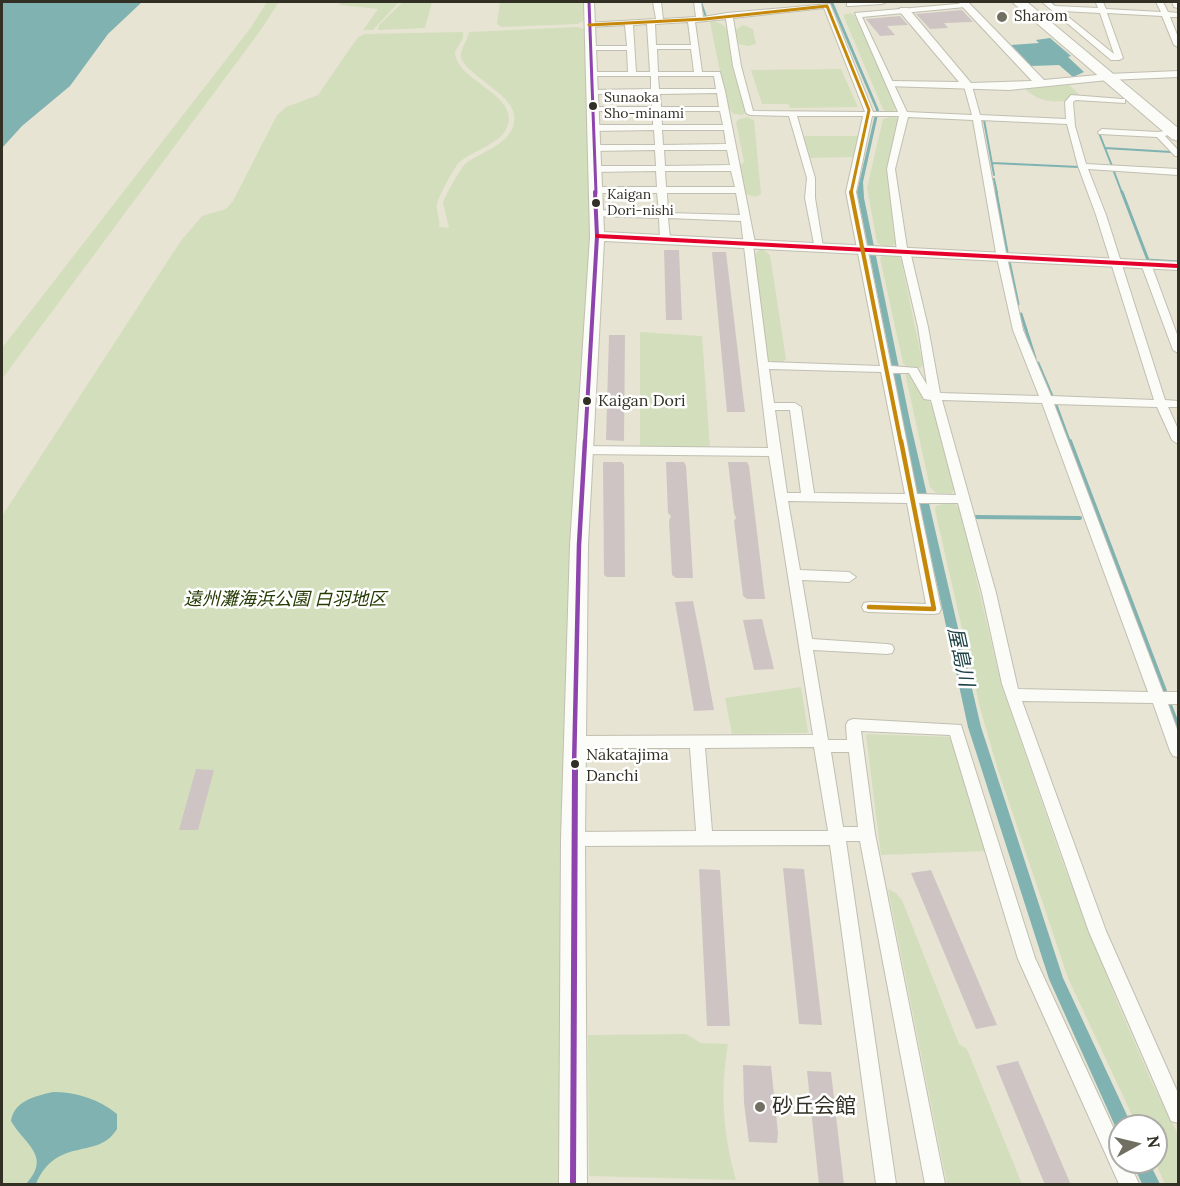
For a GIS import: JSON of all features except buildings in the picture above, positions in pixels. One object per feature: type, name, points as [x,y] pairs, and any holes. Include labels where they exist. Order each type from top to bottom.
[{"type":"highway","points":[[1019,2],[1118,76]]},
{"type":"highway","points":[[1038,2],[1110,58],[1118,76]]},
{"type":"highway","points":[[1055,13],[1090,55],[1118,76],[1174,131]]},
{"type":"street","points":[[573,1185],[575,742],[583,450],[597,236],[589,2]]},
{"type":"street","points":[[657,2],[654,47],[665,239]]},
{"type":"street","points":[[698,2],[700,19]]},
{"type":"street","points":[[774,2],[778,11]]},
{"type":"street","points":[[850,4],[882,2]]},
{"type":"street","points":[[1046,2],[1055,13],[1103,10],[1167,14],[1178,9]]},
{"type":"street","points":[[1100,2],[1119,57],[1110,58]]},
{"type":"street","points":[[1160,2],[1179,45]]},
{"type":"street","points":[[1041,84],[964,3],[858,15],[904,114],[891,169],[903,251],[937,397],[1013,695],[1098,932],[1179,1114]]},
{"type":"street","points":[[589,25],[691,20],[827,6],[871,114],[851,186],[868,249],[887,369],[934,609],[869,607]]},
{"type":"street","points":[[904,10],[968,86],[977,118],[1001,256],[1018,330],[1179,751]]},
{"type":"street","points":[[727,15],[737,66],[750,113],[904,114],[1071,122]]},
{"type":"street","points":[[691,20],[698,74]]},
{"type":"street","points":[[629,23],[632,74]]},
{"type":"street","points":[[654,47],[695,46]]},
{"type":"street","points":[[590,48],[631,48]]},
{"type":"street","points":[[592,101],[632,74],[717,74],[746,218],[774,452],[820,744],[837,836],[886,1185]]},
{"type":"street","points":[[891,84],[968,86],[1041,84],[1118,76],[1179,74]]},
{"type":"street","points":[[1068,81],[1084,98]]},
{"type":"street","points":[[592,101],[657,92],[721,91]]},
{"type":"street","points":[[1122,101],[1074,97],[1068,102],[1082,166],[1101,215],[1161,404],[1179,440]]},
{"type":"street","points":[[592,101],[658,109],[724,109]]},
{"type":"street","points":[[592,101],[659,127],[728,127]]},
{"type":"street","points":[[792,114],[811,178],[810,198],[818,247]]},
{"type":"street","points":[[1102,132],[1174,131],[1179,154]]},
{"type":"street","points":[[593,148],[732,147]]},
{"type":"street","points":[[1082,166],[1179,172]]},
{"type":"street","points":[[594,169],[736,168]]},
{"type":"street","points":[[595,190],[740,190]]},
{"type":"street","points":[[596,213],[746,218]]},
{"type":"street","points":[[597,236],[1179,266]]},
{"type":"street","points":[[1146,264],[1179,350]]},
{"type":"street","points":[[763,365],[913,370],[928,396],[937,397],[1179,404]]},
{"type":"street","points":[[768,406],[795,407],[808,497]]},
{"type":"street","points":[[583,450],[774,452]]},
{"type":"street","points":[[781,497],[964,499]]},
{"type":"street","points":[[794,575],[849,577]]},
{"type":"street","points":[[804,644],[887,648]]},
{"type":"street","points":[[1013,695],[1179,698]]},
{"type":"street","points":[[935,1185],[867,834],[852,725],[956,729],[1027,959],[1129,1185]]},
{"type":"street","points":[[575,742],[855,746]]},
{"type":"street","points":[[697,742],[705,838]]},
{"type":"street","points":[[573,839],[867,834]]},
{"type":"green space","points":[[267,2],[279,2],[260,31],[2,379],[2,348],[249,30]]},
{"type":"green space","points":[[338,2],[399,2],[373,30],[363,30],[378,9],[340,5]]},
{"type":"green space","points":[[403,2],[432,2],[425,28],[378,30],[379,25]]},
{"type":"green space","points":[[500,2],[584,2],[583,21],[578,24],[501,27],[497,24]]},
{"type":"green space","points":[[850,13],[854,15],[874,54],[894,103],[895,111],[886,112],[883,109],[843,15]]},
{"type":"green space","points":[[712,20],[723,25],[727,30],[732,66],[745,112],[743,115],[734,114],[727,107],[710,22]]},
{"type":"green space","points":[[743,25],[753,29],[756,44],[748,46],[739,44],[735,30]]},
{"type":"green space","name":"遠州灘海浜公園 白羽地区","points":[[578,27],[584,29],[590,236],[570,545],[562,839],[559,1184],[2,1184],[2,516],[180,242],[202,216],[226,209],[233,201],[277,115],[286,107],[318,95],[358,37],[365,34],[463,32],[463,38],[455,52],[458,62],[473,78],[493,93],[507,109],[509,119],[502,136],[460,162],[442,192],[437,205],[439,227],[449,228],[443,203],[457,176],[466,163],[501,142],[511,131],[514,123],[514,114],[510,105],[466,66],[461,58],[469,32]]},
{"type":"green space","points":[[841,69],[858,107],[790,108],[788,104],[762,104],[751,70]]},
{"type":"green space","points":[[1069,85],[1080,95],[1059,101],[1038,98],[1025,89]]},
{"type":"green space","points":[[894,116],[899,119],[887,169],[896,243],[887,246],[877,242],[867,188],[883,119]]},
{"type":"green space","points":[[747,117],[754,120],[761,194],[756,197],[745,194],[739,166],[744,162],[736,122]]},
{"type":"green space","points":[[804,136],[862,136],[855,157],[809,158]]},
{"type":"green space","points":[[759,250],[764,250],[770,255],[786,359],[783,362],[771,362],[767,358],[754,255]]},
{"type":"green space","points":[[884,255],[897,256],[901,259],[923,365],[920,368],[908,368],[903,363],[880,258]]},
{"type":"green space","points":[[640,332],[702,336],[710,448],[640,448]]},
{"type":"green space","points":[[905,373],[911,373],[934,409],[955,489],[951,494],[936,493],[930,487]]},
{"type":"green space","points":[[955,504],[960,509],[1001,684],[1064,866],[1118,1004],[1168,1114],[1131,1114],[1068,978],[997,767],[980,708],[935,510],[936,506]]},
{"type":"green space","points":[[801,687],[808,732],[732,734],[725,698]]},
{"type":"green space","points":[[866,735],[953,739],[987,851],[881,855]]},
{"type":"green space","points":[[888,889],[902,900],[959,1044],[967,1049],[1022,1184],[947,1184]]},
{"type":"green space","points":[[686,1034],[701,1043],[728,1044],[724,1079],[724,1112],[728,1146],[736,1180],[589,1176],[588,1035]]},
{"type":"green space","points":[[1168,1114],[1178,1134],[1178,1184],[1165,1184],[1160,1174],[1168,1174]]},
{"type":"water","points":[[2,2],[142,2],[108,34],[70,86],[22,126],[2,148]]},
{"type":"water","name":"屋島川","points":[[830,2],[833,2],[879,110],[863,182],[864,198],[911,426],[981,727],[1063,978],[1126,1114],[1110,1114],[1049,979],[968,727],[918,497],[857,192],[876,110]]},
{"type":"water","points":[[1050,38],[1071,56],[1068,57],[1084,72],[1073,77],[1059,65],[1031,66],[1011,45],[1039,43],[1036,40]]},
{"type":"water","points":[[53,1092],[79,1095],[103,1104],[117,1114],[117,1129],[109,1139],[99,1144],[55,1159],[45,1169],[36,1184],[26,1184],[37,1166],[36,1158],[34,1151],[11,1121],[13,1114],[26,1100]]},
{"type":"water","points":[[1137,1174],[1155,1174],[1160,1184],[1142,1184]]},
{"type":"waterway","points":[[701,2],[706,17],[709,17]]},
{"type":"waterway","points":[[1050,2],[1055,6]]},
{"type":"waterway","points":[[984,120],[994,175]]},
{"type":"waterway","points":[[1099,133],[1112,166]]},
{"type":"waterway","points":[[1105,148],[1171,152]]},
{"type":"waterway","points":[[992,163],[1079,167]]},
{"type":"waterway","points":[[1113,169],[1122,193]]},
{"type":"waterway","points":[[994,179],[997,193]]},
{"type":"waterway","points":[[996,192],[1007,252]]},
{"type":"waterway","points":[[1122,192],[1148,260]]},
{"type":"waterway","points":[[1147,260],[1178,262]]},
{"type":"waterway","points":[[1009,261],[1018,304]]},
{"type":"waterway","points":[[1021,314],[1035,358]]},
{"type":"waterway","points":[[1038,363],[1052,396]]},
{"type":"waterway","points":[[1056,405],[1070,443]]},
{"type":"waterway","points":[[1070,441],[1165,691]]},
{"type":"waterway","points":[[973,517],[1080,518]]},
{"type":"waterway","points":[[1170,705],[1178,726]]},
{"type":"transit line","points":[[573,1184],[573,839],[579,545],[597,236],[589,2]]},
{"type":"transit line","points":[[589,25],[705,19],[827,6],[869,110],[851,192],[934,609],[869,607]]},
{"type":"transit line","points":[[597,236],[1178,266]]},
{"type":"place","name":"Sharom","points":[[1002,17]]},
{"type":"place","name":"Sunaoka Sho-minami","points":[[593,106]]},
{"type":"place","name":"Kaigan Dori-nishi","points":[[596,203]]},
{"type":"place","name":"Kaigan Dori","points":[[587,401]]},
{"type":"place","name":"Nakatajima Danchi","points":[[575,764]]},
{"type":"place","name":"砂丘会館","points":[[760,1107]]}]
